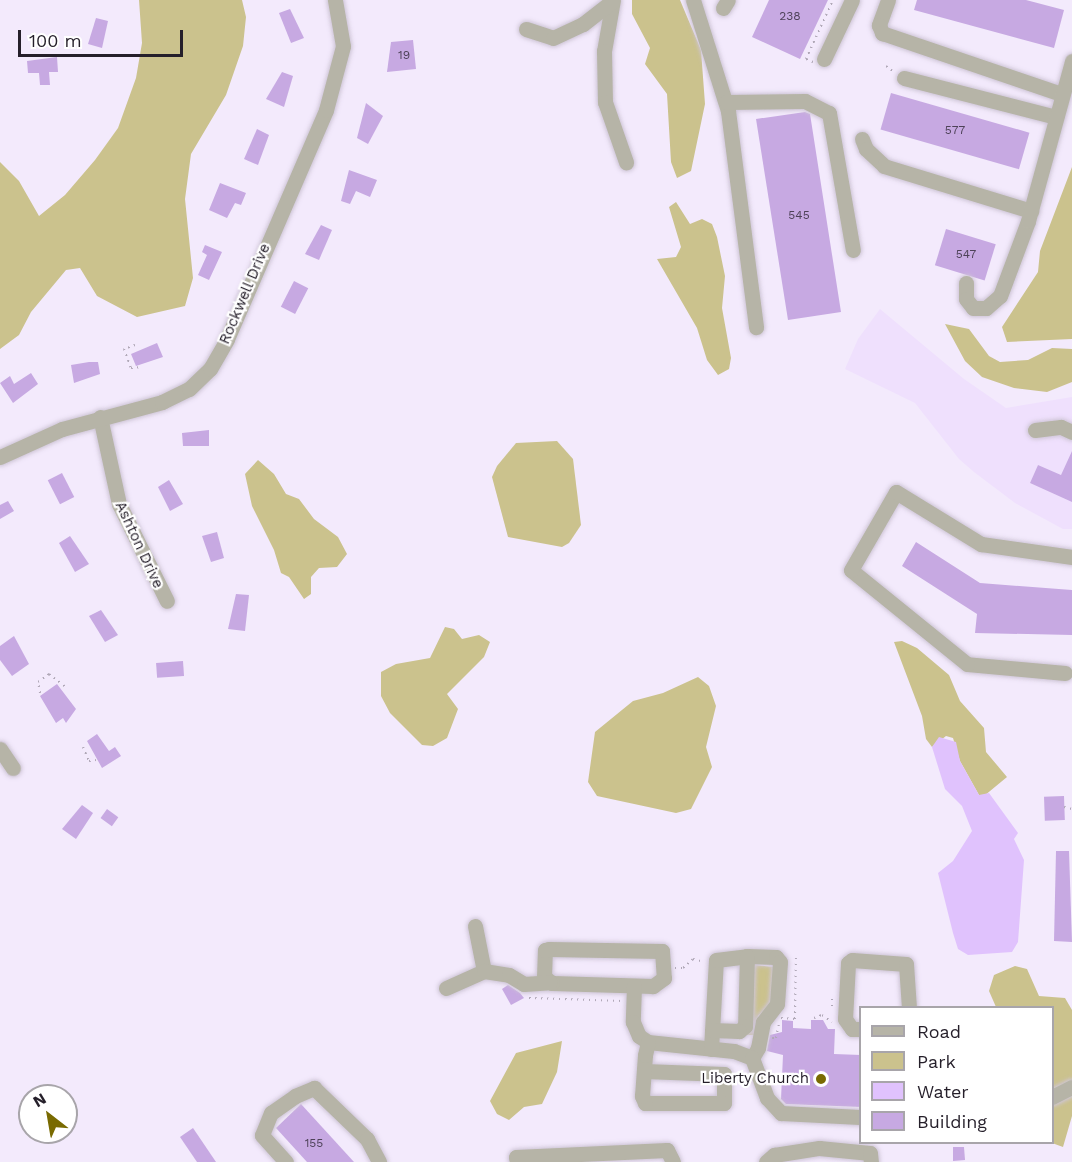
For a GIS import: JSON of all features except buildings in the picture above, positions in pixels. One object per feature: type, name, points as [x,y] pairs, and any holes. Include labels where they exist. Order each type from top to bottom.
[{"type":"street","name":"Rockwell Drive","points":[[0,457],[62,429],[100,417],[154,405],[189,389],[204,377],[223,347],[326,110],[343,46],[334,0]]},
{"type":"street","points":[[693,0],[727,107],[756,327]]},
{"type":"street","points":[[824,59],[852,0]]},
{"type":"street","points":[[888,0],[879,25],[882,33],[1061,94]]},
{"type":"street","points":[[526,29],[553,38],[583,24],[613,1]]},
{"type":"street","points":[[613,1],[604,51],[605,102],[626,162]]},
{"type":"street","points":[[966,283],[966,299],[973,308],[986,308],[1000,296],[1031,211],[1061,94],[1072,61]]},
{"type":"street","points":[[904,78],[1056,117]]},
{"type":"street","points":[[727,107],[805,101],[829,113],[853,250]]},
{"type":"street","points":[[862,139],[884,166],[1031,211]]},
{"type":"street","name":"Ashton Drive","points":[[100,417],[118,504],[167,601]]},
{"type":"street","points":[[1035,430],[1061,427],[1072,432]]},
{"type":"street","points":[[1065,673],[967,664],[851,570],[896,492],[981,543],[1072,557]]},
{"type":"street","points":[[0,749],[13,768]]},
{"type":"street","points":[[475,926],[484,971]]},
{"type":"street","points":[[446,988],[484,971],[508,975],[524,984],[550,982],[657,985],[664,978],[662,951],[547,949],[544,977],[550,982]]},
{"type":"street","points":[[712,1030],[739,1030],[745,1026],[747,956]]},
{"type":"street","points":[[711,1049],[718,957],[776,957],[780,962],[777,1004],[763,1022],[758,1048],[752,1058]]},
{"type":"street","points":[[859,1029],[852,1029],[845,1019],[848,963],[852,960],[906,963],[909,1006]]},
{"type":"street","points":[[634,986],[633,1022],[639,1036],[648,1042],[711,1049],[752,1058]]},
{"type":"street","points":[[644,1071],[724,1074],[724,1103],[645,1103],[642,1096],[644,1071],[648,1042]]},
{"type":"street","points":[[752,1058],[766,1098],[781,1113],[859,1117]]},
{"type":"street","points":[[1054,1096],[1072,1087]]},
{"type":"street","points":[[286,1162],[262,1135],[271,1113],[295,1096],[314,1088],[367,1139],[379,1162]]},
{"type":"street","points":[[766,1162],[774,1155],[819,1148],[870,1153],[871,1162]]},
{"type":"street","points":[[517,1162],[516,1157],[667,1150],[673,1162]]},
{"type":"path","points":[[824,59],[819,65],[806,59],[833,0]]},
{"type":"path","points":[[811,35],[816,37]]},
{"type":"path","points":[[135,345],[124,349],[131,368],[141,367]]},
{"type":"path","points":[[40,693],[38,682],[49,674],[67,688]]},
{"type":"path","points":[[83,747],[90,762],[96,760]]},
{"type":"path","points":[[1064,807],[1072,809]]},
{"type":"path","points":[[664,968],[683,968],[693,959],[716,965]]},
{"type":"path","points":[[828,1017],[832,1014],[832,994]]},
{"type":"path","points":[[530,998],[626,1001]]},
{"type":"shaded area","points":[[880,309],[964,379],[1006,408],[1072,397],[1072,451],[1061,475],[1038,465],[1030,483],[1072,502],[1072,529],[1063,529],[1015,503],[974,472],[959,459],[915,403],[845,369],[858,339]]},
{"type":"green space","points":[[139,0],[242,0],[246,17],[243,46],[226,95],[191,154],[185,199],[193,278],[185,306],[137,317],[97,296],[80,268],[66,270],[31,312],[19,335],[0,349],[0,162],[19,181],[39,216],[65,195],[95,160],[118,128],[136,78],[142,43]]},
{"type":"green space","points":[[632,0],[680,0],[701,50],[705,104],[691,171],[677,178],[671,162],[667,94],[645,64],[650,48],[632,14]]},
{"type":"green space","points":[[1072,167],[1072,339],[1007,342],[1002,327],[1038,272],[1040,251]]},
{"type":"green space","points":[[676,202],[690,224],[702,219],[712,224],[717,237],[725,276],[722,308],[731,358],[729,369],[718,375],[707,360],[697,328],[657,259],[676,257],[681,247],[669,207]]},
{"type":"green space","points":[[945,324],[969,329],[989,356],[1000,362],[1028,360],[1052,348],[1072,349],[1072,382],[1047,392],[1014,388],[982,377],[965,361]]},
{"type":"green space","points":[[557,441],[573,459],[581,525],[569,543],[562,547],[508,537],[492,477],[497,466],[516,443]]},
{"type":"green space","points":[[258,460],[274,474],[286,494],[299,499],[314,519],[338,537],[347,554],[337,567],[319,568],[311,577],[311,594],[304,599],[289,577],[281,573],[274,550],[252,506],[245,474]]},
{"type":"green space","points":[[445,627],[454,629],[462,639],[479,635],[490,642],[484,657],[447,694],[458,709],[447,738],[433,746],[422,745],[390,713],[381,696],[381,672],[396,664],[430,658]]},
{"type":"green space","points":[[902,641],[917,648],[949,675],[960,701],[984,728],[986,752],[1007,777],[984,796],[979,795],[960,761],[953,738],[946,736],[932,747],[926,739],[922,716],[894,642]]},
{"type":"green space","points":[[698,677],[709,686],[716,706],[706,747],[712,767],[691,809],[676,813],[597,796],[588,782],[595,732],[633,701],[663,693]]},
{"type":"green space","points":[[754,965],[773,967],[771,1004],[758,1016],[755,1035],[746,1035],[751,1030]]},
{"type":"green space","points":[[1015,966],[1027,969],[1039,996],[1065,998],[1072,1010],[1072,1116],[1063,1147],[1054,1144],[1054,1006],[996,1006],[989,991],[994,975]]},
{"type":"green space","points":[[562,1041],[557,1072],[542,1104],[524,1107],[509,1120],[497,1114],[490,1101],[516,1053]]},
{"type":"water","points":[[939,737],[956,742],[960,761],[979,795],[989,793],[1018,833],[1014,839],[1024,860],[1018,942],[1012,952],[968,955],[958,949],[938,873],[953,861],[972,831],[962,806],[945,789],[932,747]]},
{"type":"place","name":"Liberty Church","points":[[821,1079]]}]
